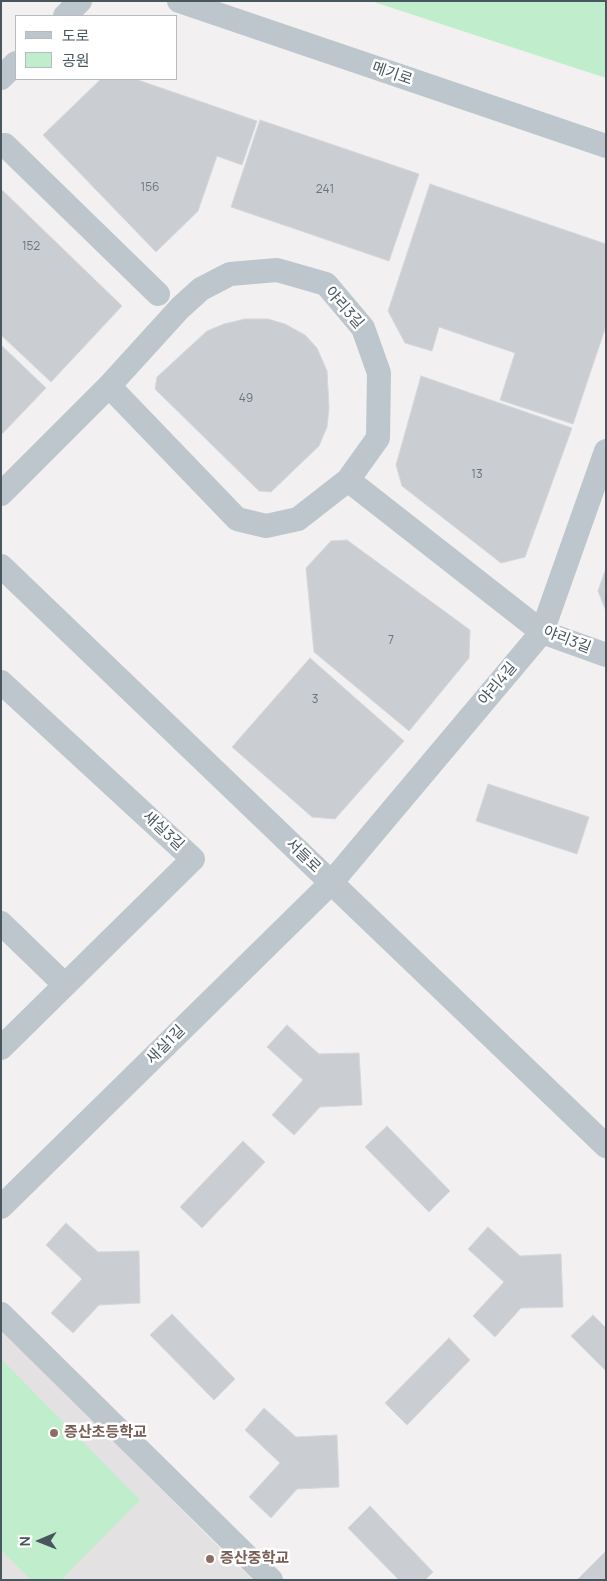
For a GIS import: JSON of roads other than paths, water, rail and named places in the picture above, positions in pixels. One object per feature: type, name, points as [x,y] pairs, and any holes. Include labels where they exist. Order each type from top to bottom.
[{"type":"street","points":[[66,15],[80,1]]},
{"type":"street","name":"메기로","points":[[179,1],[606,146]]},
{"type":"street","points":[[1,78],[15,64]]},
{"type":"street","points":[[5,145],[158,294]]},
{"type":"street","name":"야리3길","points":[[1,494],[109,386],[180,308],[201,289],[230,274],[277,270],[326,284],[363,328],[379,373],[378,438],[348,480],[542,632],[606,655]]},
{"type":"street","points":[[109,386],[237,519],[266,526],[298,519],[348,480]]},
{"type":"street","name":"야리4길","points":[[331,883],[542,632],[606,451]]},
{"type":"street","name":"서들로","points":[[1,566],[606,1146]]},
{"type":"street","name":"새실3길","points":[[1,682],[193,859],[1,1048]]},
{"type":"street","name":"새실1길","points":[[1,1207],[331,883]]},
{"type":"street","points":[[1,923],[65,985]]},
{"type":"street","points":[[1,1314],[271,1580]]},
{"type":"place","name":"증산초등학교","points":[[54,1433]]},
{"type":"place","name":"증산중학교","points":[[210,1559]]}]
